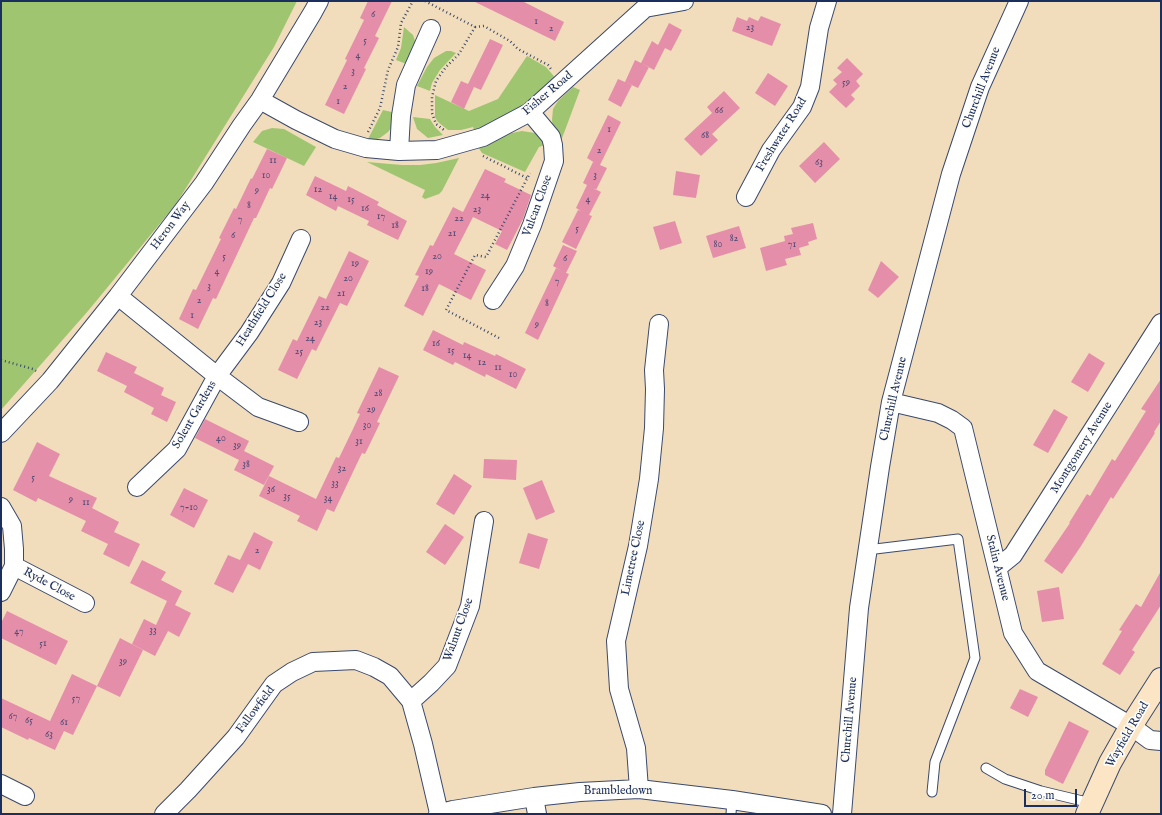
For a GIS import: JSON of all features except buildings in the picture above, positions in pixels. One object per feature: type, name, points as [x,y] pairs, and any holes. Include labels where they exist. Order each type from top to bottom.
[{"type":"street","name":"Heron Way","points":[[1,434],[50,381],[118,296],[204,183],[242,124],[260,100],[313,12],[318,1]]},
{"type":"street","name":"Fisher Road","points":[[260,100],[335,139],[366,148],[399,151],[437,150],[483,137],[530,112],[645,8],[679,1]]},
{"type":"street","name":"Freshwater Road","points":[[746,198],[771,150],[802,107],[810,87],[819,28],[827,1]]},
{"type":"street","name":"Churchill Avenue","points":[[842,814],[860,608],[867,550],[891,402],[951,174],[980,87],[1019,1]]},
{"type":"street","points":[[399,151],[401,116],[406,84],[431,29]]},
{"type":"street","name":"Vulcan Close","points":[[493,300],[515,266],[532,225],[554,161],[551,137],[530,112]]},
{"type":"street","name":"Heathfield Close","points":[[217,376],[249,334],[281,283],[301,239]]},
{"type":"street","points":[[118,296],[258,407],[299,422]]},
{"type":"street","name":"Montgomery Avenue","points":[[997,568],[1013,555],[1161,323]]},
{"type":"street","name":"Limetree Close","points":[[639,789],[636,748],[619,689],[616,641],[638,546],[649,479],[654,428],[654,370],[659,324]]},
{"type":"street","name":"Solent Gardens","points":[[137,487],[177,449],[217,376]]},
{"type":"street","name":"Stalin Avenue","points":[[891,402],[938,413],[952,420],[963,428],[1013,633],[1036,671],[1131,726],[1150,740],[1161,742]]},
{"type":"street","name":"Ryde Close","points":[[1,507],[12,526],[14,548],[14,566],[1,592]]},
{"type":"street","name":"Walnut Close","points":[[411,701],[447,666],[470,606],[484,521]]},
{"type":"street","name":"Ryde Close","points":[[14,566],[85,603]]},
{"type":"street","name":"Fallowfield","points":[[164,814],[236,737],[274,684],[292,672],[313,662],[356,660],[374,667],[390,676],[411,701],[423,744],[439,814]]},
{"type":"street","name":"Wayfield Road","points":[[1089,809],[1110,763],[1131,726],[1161,679]]},
{"type":"street","points":[[1,784],[25,796]]},
{"type":"street","name":"Brambledown","points":[[439,814],[453,810],[535,806],[580,792],[639,789],[731,807],[822,814]]},
{"type":"lane","points":[[867,550],[958,539],[975,658],[935,762],[932,792]]},
{"type":"lane","points":[[986,768],[1005,779],[1089,809]]},
{"type":"path","points":[[360,146],[380,108],[388,70],[398,47],[401,23],[413,1]]},
{"type":"path","points":[[425,1],[475,27],[484,26],[510,41],[518,50],[548,65],[564,82]]},
{"type":"path","points":[[450,146],[446,132],[436,124],[432,113],[432,97],[436,81],[446,67],[459,54],[475,27]]},
{"type":"path","points":[[472,140],[480,154],[527,178]]},
{"type":"path","points":[[499,338],[446,310],[475,255],[486,258],[530,171]]},
{"type":"path","points":[[1,360],[34,369],[50,381]]},
{"type":"green space","points":[[1,1],[297,1],[274,47],[176,204],[88,311],[1,410]]},
{"type":"green space","points":[[404,27],[413,35],[416,44],[409,65],[396,60],[401,48]]},
{"type":"green space","points":[[446,51],[456,53],[440,70],[432,83],[430,91],[417,86],[427,67],[434,58]]},
{"type":"green space","points":[[527,56],[546,67],[558,81],[528,106],[475,133],[473,127],[461,130],[448,130],[438,122],[435,117],[435,95],[469,111],[498,99]]},
{"type":"green space","points":[[573,87],[580,90],[561,141],[553,128],[553,109],[558,101]]},
{"type":"green space","points":[[383,110],[396,113],[393,126],[380,138],[374,140],[368,139]]},
{"type":"green space","points":[[413,117],[430,119],[443,135],[428,138],[417,129]]},
{"type":"green space","points":[[272,128],[284,129],[316,147],[304,166],[253,142],[262,131]]},
{"type":"green space","points":[[522,131],[535,133],[545,145],[539,147],[525,172],[482,153],[478,147],[512,133]]},
{"type":"green space","points":[[459,158],[442,191],[439,194],[425,199],[422,197],[425,190],[367,162],[420,165]]}]
